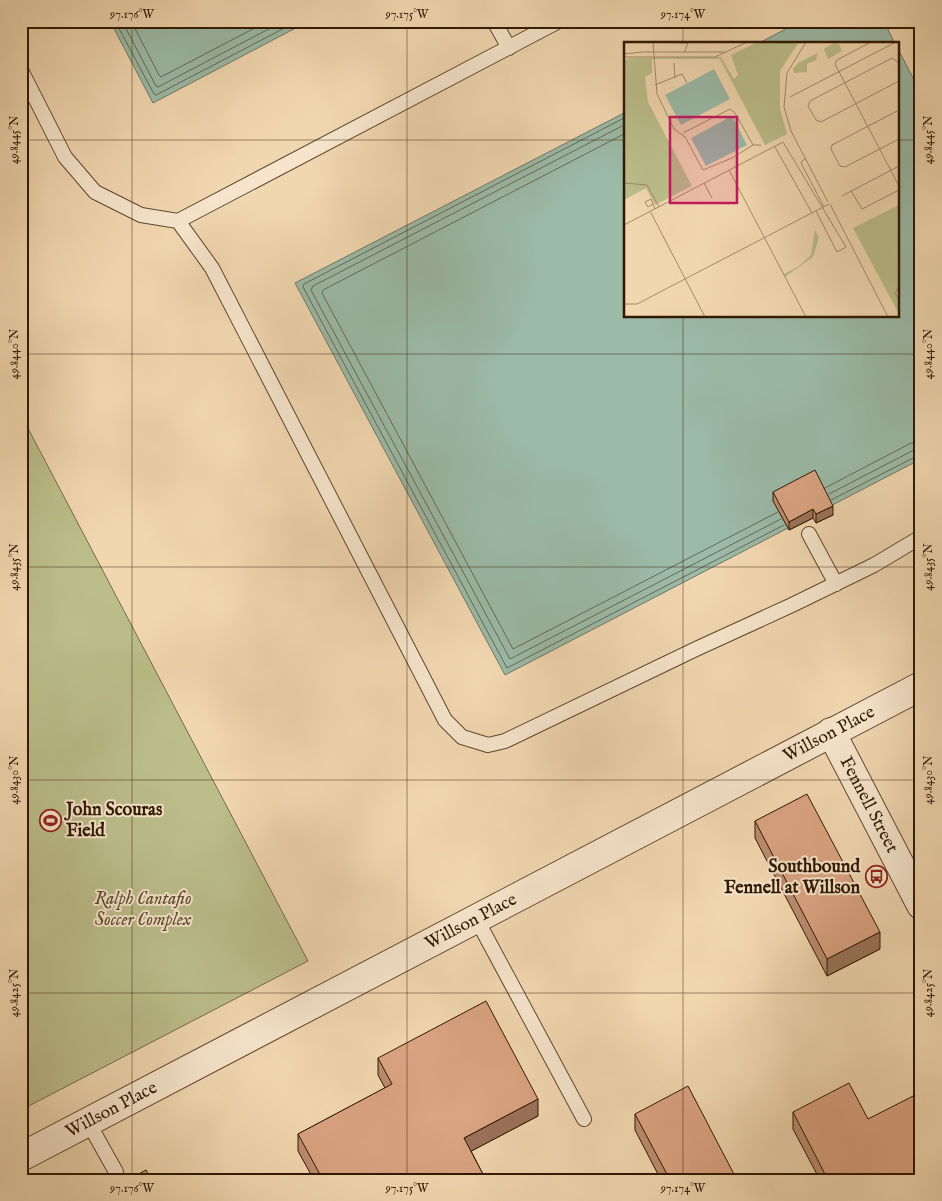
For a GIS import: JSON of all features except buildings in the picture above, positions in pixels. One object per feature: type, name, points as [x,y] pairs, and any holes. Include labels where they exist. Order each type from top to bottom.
[{"type":"street","name":"Willson Place","points":[[21,1157],[921,686]]},
{"type":"street","name":"Fennell Street","points":[[831,732],[921,905]]},
{"type":"lane","points":[[494,21],[509,48]]},
{"type":"lane","points":[[21,70],[66,158],[96,192],[141,215],[178,221],[559,21]]},
{"type":"lane","points":[[178,221],[212,268],[445,720],[462,737],[488,745],[505,741],[696,648],[836,584],[874,565],[921,537]]},
{"type":"lane","points":[[810,534],[836,584]]},
{"type":"lane","points":[[476,918],[584,1119]]},
{"type":"lane","points":[[88,1122],[116,1172]]},
{"type":"green space","name":"Ralph Cantafio Soccer Complex","points":[[21,415],[308,961],[21,1110]]},
{"type":"water","points":[[110,21],[309,21],[153,103]]},
{"type":"water","points":[[801,21],[884,21],[894,42],[761,42]]},
{"type":"water","points":[[900,53],[921,93],[921,459],[505,675],[295,283],[624,113],[624,318],[900,318]]},
{"type":"place","name":"John Scouras Field","points":[[50,820]]},
{"type":"place","name":"Southbound Fennell at Willson","points":[[876,877]]}]
